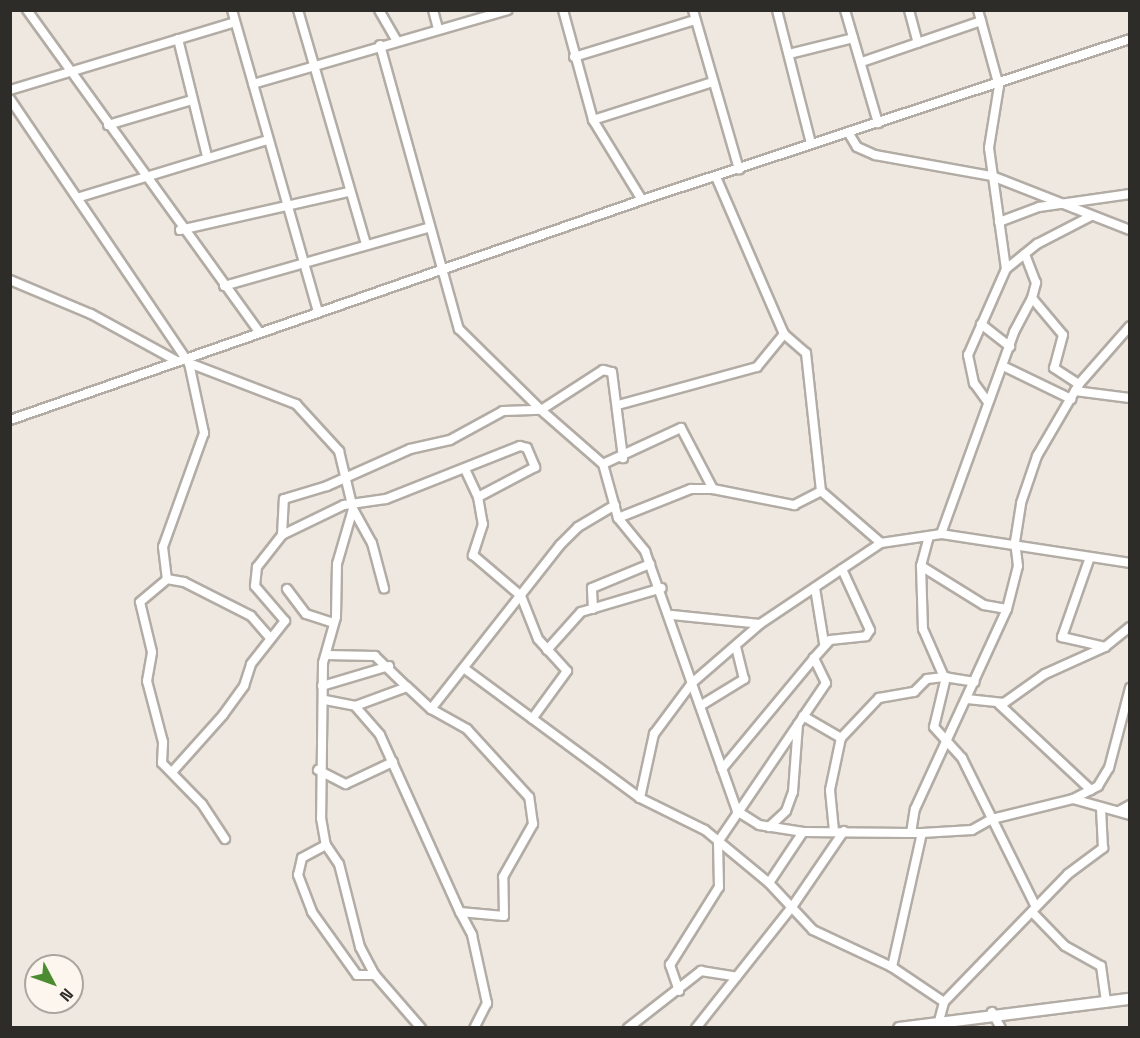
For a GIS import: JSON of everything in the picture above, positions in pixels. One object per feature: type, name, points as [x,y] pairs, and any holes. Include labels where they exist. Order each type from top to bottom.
[{"type":"street","points":[[27,10],[180,230],[259,332]]},
{"type":"street","points":[[231,10],[286,207],[318,311]]},
{"type":"street","points":[[298,10],[348,192],[366,244]]},
{"type":"street","points":[[379,10],[398,41]]},
{"type":"street","points":[[433,10],[438,29]]},
{"type":"street","points":[[563,10],[593,120],[642,200]]},
{"type":"street","points":[[777,10],[811,143]]},
{"type":"street","points":[[845,10],[878,123]]},
{"type":"street","points":[[909,10],[918,43]]},
{"type":"street","points":[[978,10],[999,86],[988,148],[1006,269]]},
{"type":"street","points":[[253,84],[312,64],[501,12]]},
{"type":"street","points":[[574,57],[694,15],[739,169]]},
{"type":"street","points":[[862,62],[981,21]]},
{"type":"street","points":[[10,90],[235,22]]},
{"type":"street","points":[[789,54],[853,38]]},
{"type":"street","points":[[178,39],[207,156]]},
{"type":"street","points":[[10,420],[175,360],[187,360],[318,311],[642,200],[716,177],[811,143],[999,86],[1130,39]]},
{"type":"street","points":[[380,45],[428,228],[459,329],[541,410],[603,464],[618,518],[650,564],[662,588],[692,683],[737,811],[769,827],[803,832],[922,833],[972,830],[992,819],[1073,799],[1090,790],[1109,768],[1130,688]]},
{"type":"street","points":[[593,120],[713,82]]},
{"type":"street","points":[[10,99],[80,197],[187,360],[204,433],[163,547],[167,579]]},
{"type":"street","points":[[108,125],[192,100]]},
{"type":"street","points":[[848,132],[857,147],[875,155],[992,176],[1130,230]]},
{"type":"street","points":[[80,197],[207,156],[268,140]]},
{"type":"street","points":[[716,177],[784,334],[806,353],[822,491],[881,543]]},
{"type":"street","points":[[180,230],[348,192]]},
{"type":"street","points":[[999,222],[1023,211],[1130,194]]},
{"type":"street","points":[[988,402],[967,361],[1006,269],[1025,254],[1091,216]]},
{"type":"street","points":[[224,286],[428,228]]},
{"type":"street","points":[[941,534],[988,402],[1032,298],[1036,283],[1025,254]]},
{"type":"street","points":[[10,280],[91,314],[175,360]]},
{"type":"street","points":[[1032,298],[1063,335],[1053,368],[1075,392]]},
{"type":"street","points":[[981,324],[1010,347]]},
{"type":"street","points":[[911,833],[915,809],[1007,609],[1018,566],[1015,542],[1028,476],[1075,392],[1130,326]]},
{"type":"street","points":[[618,405],[757,367],[784,334]]},
{"type":"street","points":[[187,360],[296,404],[339,452],[353,506],[372,543],[384,588]]},
{"type":"street","points":[[1003,366],[1075,392],[1130,398]]},
{"type":"street","points":[[173,771],[223,715],[269,637],[285,619],[255,585],[255,578],[282,535],[284,499],[345,478],[410,449],[450,440],[503,411],[541,410],[609,369],[618,405],[624,458]]},
{"type":"street","points":[[603,464],[624,458],[681,428],[713,489]]},
{"type":"street","points":[[282,535],[353,506],[386,499],[466,471],[520,446],[527,448],[535,467],[478,497]]},
{"type":"street","points":[[466,471],[478,497],[483,524],[473,555],[521,596],[547,650],[567,670],[532,718]]},
{"type":"street","points":[[618,518],[691,489],[713,489],[794,505],[822,491]]},
{"type":"street","points":[[431,709],[578,527],[615,505]]},
{"type":"street","points":[[353,506],[337,564],[334,623],[326,655],[322,686],[325,700],[318,770],[326,845],[337,857],[360,946],[375,975],[422,1028]]},
{"type":"street","points":[[640,798],[654,734],[692,683],[760,624],[881,543],[941,534],[1015,542],[1130,563]]},
{"type":"street","points":[[929,536],[921,566],[923,629],[945,677],[933,723],[947,736],[992,819],[1034,909],[1065,946],[1101,966],[1106,1003]]},
{"type":"street","points":[[1090,557],[1061,633],[1065,639],[1105,647]]},
{"type":"street","points":[[593,609],[592,588],[650,564]]},
{"type":"street","points":[[921,566],[977,602],[1007,609]]},
{"type":"street","points":[[824,643],[866,636],[870,630],[842,569]]},
{"type":"street","points":[[167,579],[250,616],[269,637]]},
{"type":"street","points":[[167,579],[151,590],[138,611],[149,635],[147,681],[163,742],[161,758],[225,839]]},
{"type":"street","points":[[547,650],[581,612],[662,588]]},
{"type":"street","points":[[722,769],[824,643],[815,588]]},
{"type":"street","points":[[287,589],[306,614],[334,623]]},
{"type":"street","points":[[672,615],[760,624]]},
{"type":"street","points":[[999,704],[1045,674],[1105,647],[1130,627]]},
{"type":"street","points":[[700,706],[744,679],[736,646]]},
{"type":"street","points":[[326,655],[356,652],[389,666],[431,709],[467,729],[532,804],[533,824],[503,878],[504,916],[460,912]]},
{"type":"street","points":[[679,991],[670,965],[719,887],[718,842],[826,683],[814,657]]},
{"type":"street","points":[[322,686],[389,666]]},
{"type":"street","points":[[465,669],[640,798],[718,842],[769,883],[813,930],[892,967],[944,1002]]},
{"type":"street","points":[[696,1028],[792,907],[839,831],[830,790],[841,738],[879,698],[914,692],[927,679],[945,677],[975,682]]},
{"type":"street","points":[[325,700],[355,706],[407,687]]},
{"type":"street","points":[[967,699],[999,704],[1090,790]]},
{"type":"street","points":[[355,706],[380,735],[472,935],[487,1003],[474,1028]]},
{"type":"street","points":[[801,720],[841,738]]},
{"type":"street","points":[[769,827],[786,811],[793,792],[801,720]]},
{"type":"street","points":[[318,770],[346,784],[393,762]]},
{"type":"street","points":[[1073,799],[1130,815]]},
{"type":"street","points":[[1119,811],[1130,805]]},
{"type":"street","points":[[939,1021],[944,1002],[1034,909],[1103,848],[1101,808]]},
{"type":"street","points":[[769,883],[803,832]]},
{"type":"street","points":[[892,967],[922,833]]},
{"type":"street","points":[[326,845],[302,858],[297,875],[312,912],[357,975],[375,975]]},
{"type":"street","points":[[628,1028],[679,991],[701,971],[736,977]]},
{"type":"street","points":[[899,1028],[992,1012],[1130,999]]},
{"type":"street","points":[[992,1012],[1001,1028]]}]
